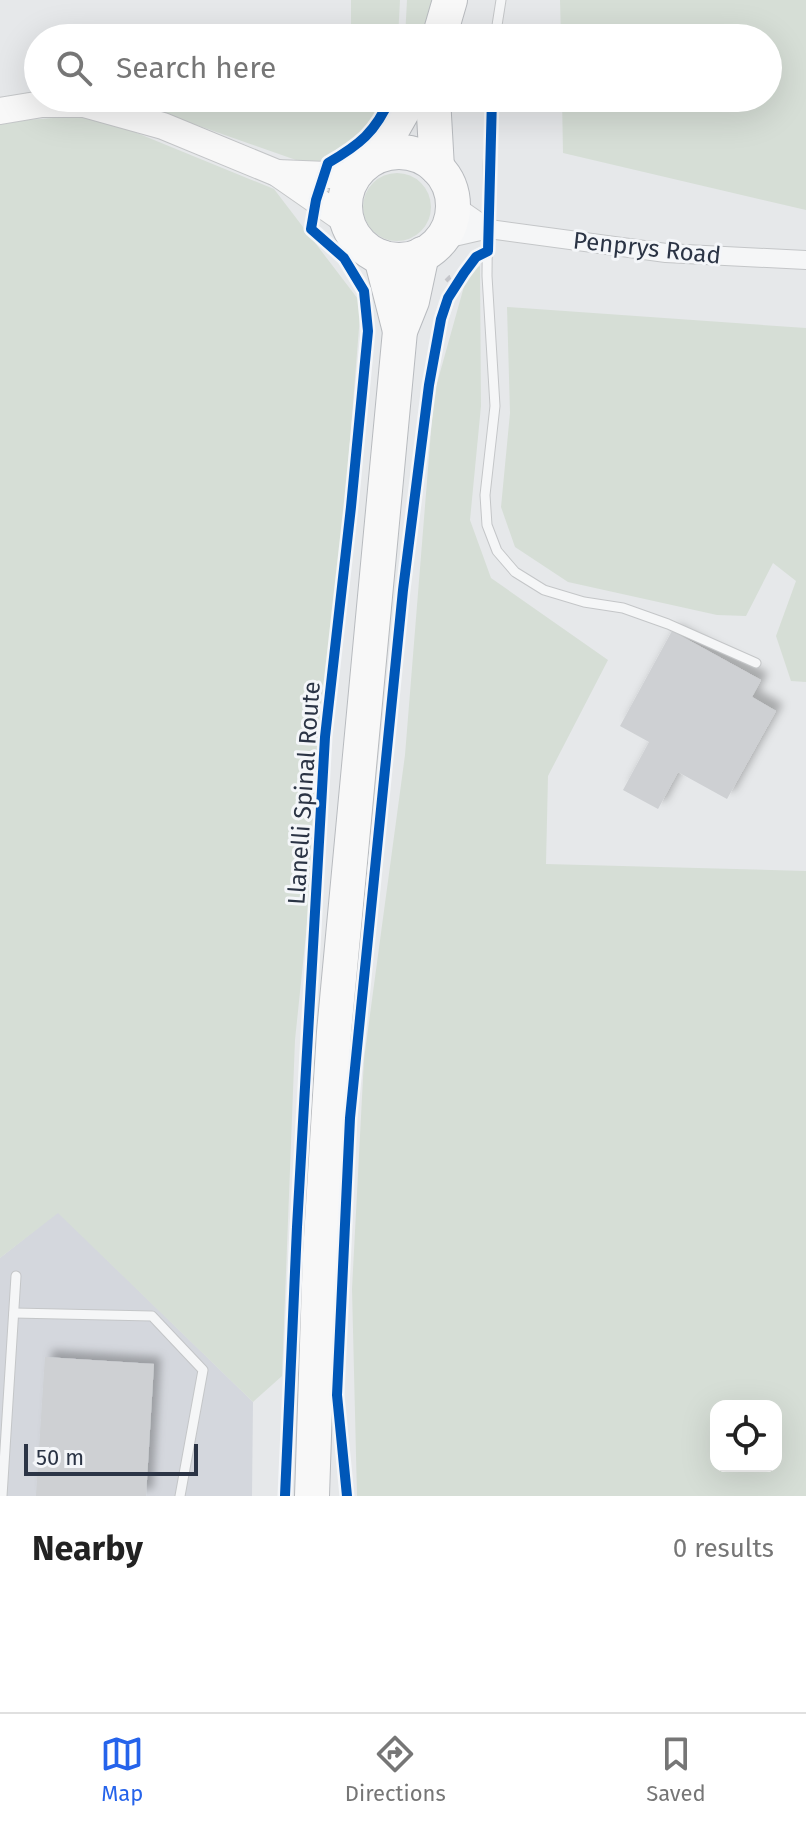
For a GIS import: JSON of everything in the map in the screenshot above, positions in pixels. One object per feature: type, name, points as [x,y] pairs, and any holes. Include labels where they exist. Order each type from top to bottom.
[{"type":"highway","points":[[443,24],[450,0]]},
{"type":"highway","points":[[401,112],[345,198],[346,221],[359,243],[381,257],[402,260],[431,247]]},
{"type":"highway","points":[[434,112],[437,168]]},
{"type":"highway","points":[[312,1496],[320,1254],[334,1032],[400,331],[431,247],[450,223],[453,204],[445,178],[424,158],[393,152],[365,166]]},
{"type":"highway","points":[[381,257],[400,331]]},
{"type":"street","points":[[0,111],[24,107]]},
{"type":"street","points":[[120,112],[163,126],[277,173],[346,221]]},
{"type":"street","points":[[277,173],[365,166]]},
{"type":"street","name":"Penprys Road","points":[[453,204],[489,229]]},
{"type":"street","name":"Penprys Road","points":[[431,247],[489,229],[666,253],[806,260]]},
{"type":"lane","points":[[497,24],[501,0]]},
{"type":"lane","points":[[491,112],[488,306],[495,406],[485,495],[487,525],[497,551],[515,572],[544,590],[584,602],[623,608],[668,624],[756,663]]},
{"type":"lane","points":[[2,1496],[16,1276]]},
{"type":"lane","points":[[14,1313],[152,1316],[203,1370],[180,1496]]},
{"type":"path","points":[[456,285],[476,257],[488,251]]},
{"type":"shaded area","points":[[351,0],[400,0],[399,24],[351,24]]},
{"type":"shaded area","points":[[407,0],[432,0],[425,24],[406,24]]},
{"type":"shaded area","points":[[560,0],[806,0],[806,210],[563,153],[562,112],[782,112],[782,24],[561,24]]},
{"type":"shaded area","points":[[160,112],[382,112],[370,128],[342,153],[321,164],[296,160]]},
{"type":"shaded area","points":[[93,115],[274,189],[361,303],[295,1040],[282,1376],[253,1402],[58,1213],[0,1258],[0,122]]},
{"type":"shaded area","points":[[390,173],[404,173],[416,178],[426,188],[431,207],[426,226],[416,236],[404,241],[390,241],[378,236],[368,226],[363,214],[363,200],[368,188],[378,178]]},
{"type":"shaded area","points":[[480,266],[481,406],[470,520],[491,578],[608,660],[548,776],[546,864],[806,871],[806,1496],[357,1496],[352,1289],[364,1059],[405,755],[434,394],[468,272]]},
{"type":"shaded area","points":[[507,307],[806,328],[806,682],[791,681],[776,636],[796,581],[773,563],[746,616],[717,615],[568,582],[515,547],[501,507],[510,413]]},
{"type":"shaded area","points":[[58,1212],[253,1402],[252,1496],[0,1496],[0,1258]]},
{"type":"building","points":[[672,631],[761,680],[752,697],[776,711],[727,799],[678,772],[658,809],[623,790],[649,742],[620,726]]},
{"type":"building","points":[[45,1357],[154,1364],[146,1496],[36,1496]]},
{"type":"cycle path","name":"Llanelli Spinal Route","points":[[285,1496],[325,737],[368,331],[364,291],[344,258],[311,229],[328,163],[365,136],[383,112]]},
{"type":"cycle path","points":[[347,1496],[337,1395],[350,1118],[403,590],[429,385],[441,319],[448,298],[464,273],[476,257],[488,251],[492,112]]}]
